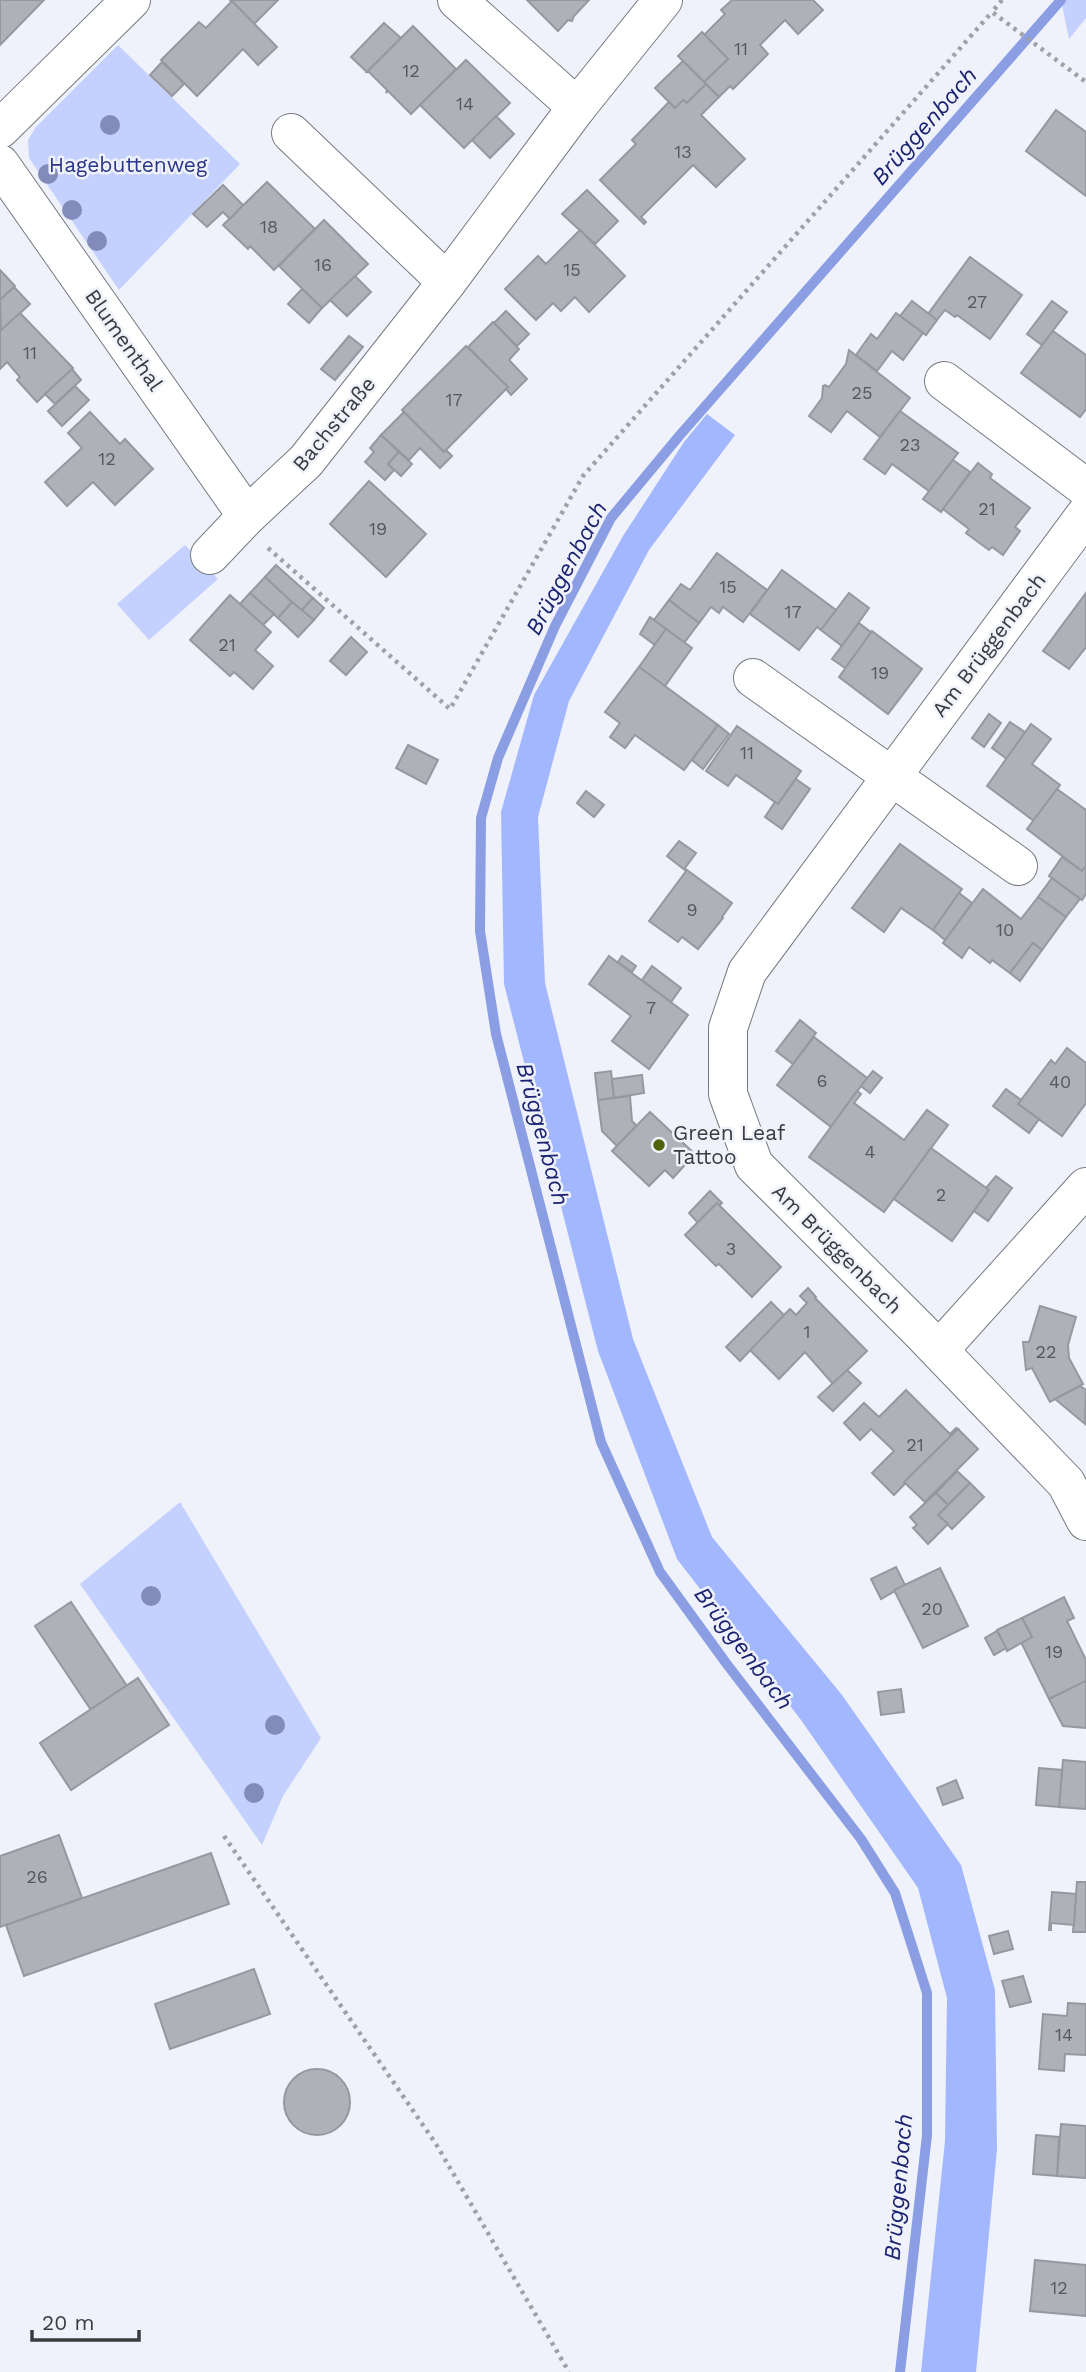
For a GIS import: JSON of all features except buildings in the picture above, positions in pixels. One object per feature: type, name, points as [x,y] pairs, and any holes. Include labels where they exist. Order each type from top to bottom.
[{"type":"street","points":[[0,129],[131,0]]},
{"type":"street","points":[[457,0],[577,107]]},
{"type":"street","name":"Bachstraße","points":[[210,555],[306,461],[447,282],[577,107],[663,0]]},
{"type":"street","points":[[291,133],[447,282]]},
{"type":"street","name":"Blumenthal","points":[[0,164],[247,516]]},
{"type":"street","points":[[944,381],[1086,488]]},
{"type":"street","name":"Am Brüggenbach","points":[[1086,514],[747,972],[728,1028],[727,1094],[754,1165],[939,1350],[1066,1483],[1086,1521]]},
{"type":"street","points":[[753,678],[1018,866]]},
{"type":"street","points":[[939,1350],[1086,1187]]},
{"type":"path","points":[[247,516],[262,543],[450,709],[583,476],[1002,0]]},
{"type":"path","points":[[992,12],[1086,82]]},
{"type":"path","points":[[224,1836],[436,2144],[569,2372]]},
{"type":"green space","points":[[1061,0],[1086,0],[1086,18],[1069,39]]},
{"type":"green space","name":"Hagebuttenweg","points":[[118,45],[240,164],[119,290],[29,158],[28,140],[36,127]]},
{"type":"green space","points":[[185,545],[218,579],[149,640],[117,604]]},
{"type":"green space","points":[[180,1502],[321,1738],[283,1796],[262,1845],[80,1584]]},
{"type":"shaded area","points":[[707,414],[735,435],[649,550],[569,701],[538,817],[545,983],[633,1339],[712,1537],[842,1695],[961,1865],[995,1990],[997,2149],[976,2372],[921,2372],[945,2141],[947,1998],[918,1888],[801,1720],[677,1559],[598,1351],[504,984],[501,812],[534,695],[623,536],[684,442]]},
{"type":"waterway","name":"Brüggenbach","points":[[900,2372],[927,2135],[927,1993],[895,1893],[861,1839],[660,1572],[601,1442],[496,1034],[480,931],[481,818],[498,758],[555,626],[611,518],[680,435],[1061,0]]},
{"type":"place","name":"Green Leaf Tattoo","points":[[659,1145]]}]
